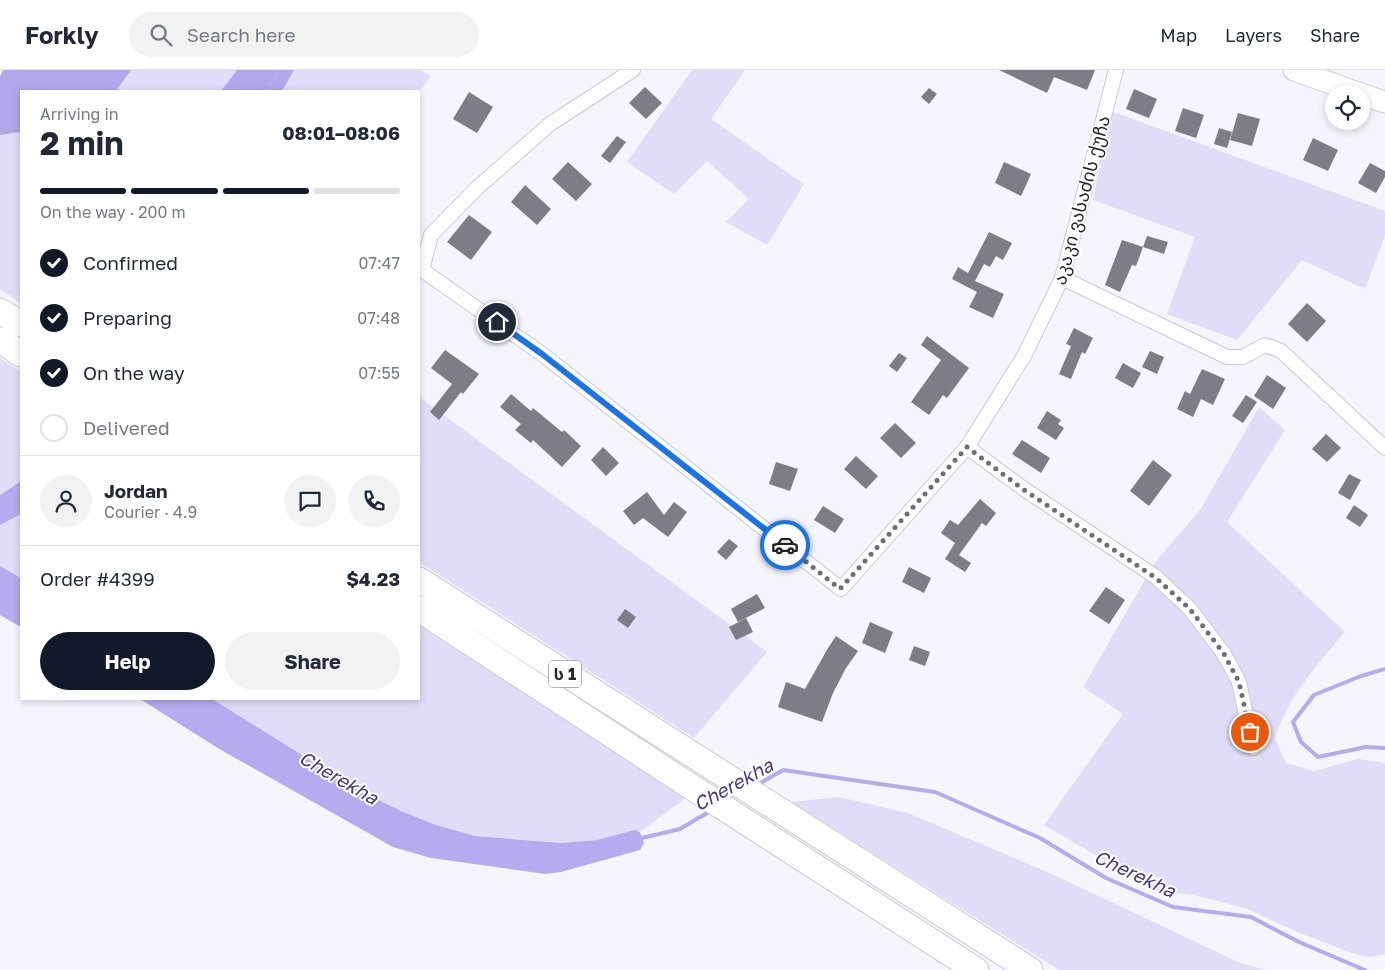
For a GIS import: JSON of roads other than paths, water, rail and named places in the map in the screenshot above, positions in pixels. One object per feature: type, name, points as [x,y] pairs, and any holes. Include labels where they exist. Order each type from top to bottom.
[{"type":"highway","points":[[0,311],[20,323]]},
{"type":"highway","points":[[0,340],[20,353]]},
{"type":"highway","name":"ს 1","points":[[420,581],[1030,970]]},
{"type":"highway","name":"ს 1","points":[[420,610],[976,970]]},
{"type":"main road","points":[[1294,70],[1336,85]]},
{"type":"main road","points":[[1370,97],[1385,102]]},
{"type":"street","name":"აკაკი ვასაძის ქუჩა","points":[[633,70],[550,124],[477,188],[431,235],[422,270],[542,354],[840,589],[967,447],[1024,356],[1062,278],[1116,70]]},
{"type":"street","points":[[1062,278],[1227,357],[1243,357],[1265,345],[1281,351],[1385,448]]},
{"type":"street","points":[[967,447],[1024,490],[1156,578],[1190,609],[1224,654],[1239,682],[1254,748]]},
{"type":"waterway","points":[[268,90],[279,70]]},
{"type":"waterway","name":"Cherekha","points":[[1385,669],[1361,676],[1314,695],[1293,722],[1301,742],[1318,757],[1366,747],[1385,748]]},
{"type":"waterway","name":"Cherekha","points":[[757,785],[783,770],[935,792],[1040,838],[1106,878],[1173,907],[1251,917],[1299,942],[1365,970]]},
{"type":"waterway","name":"Cherekha","points":[[638,839],[680,829],[712,810]]}]
